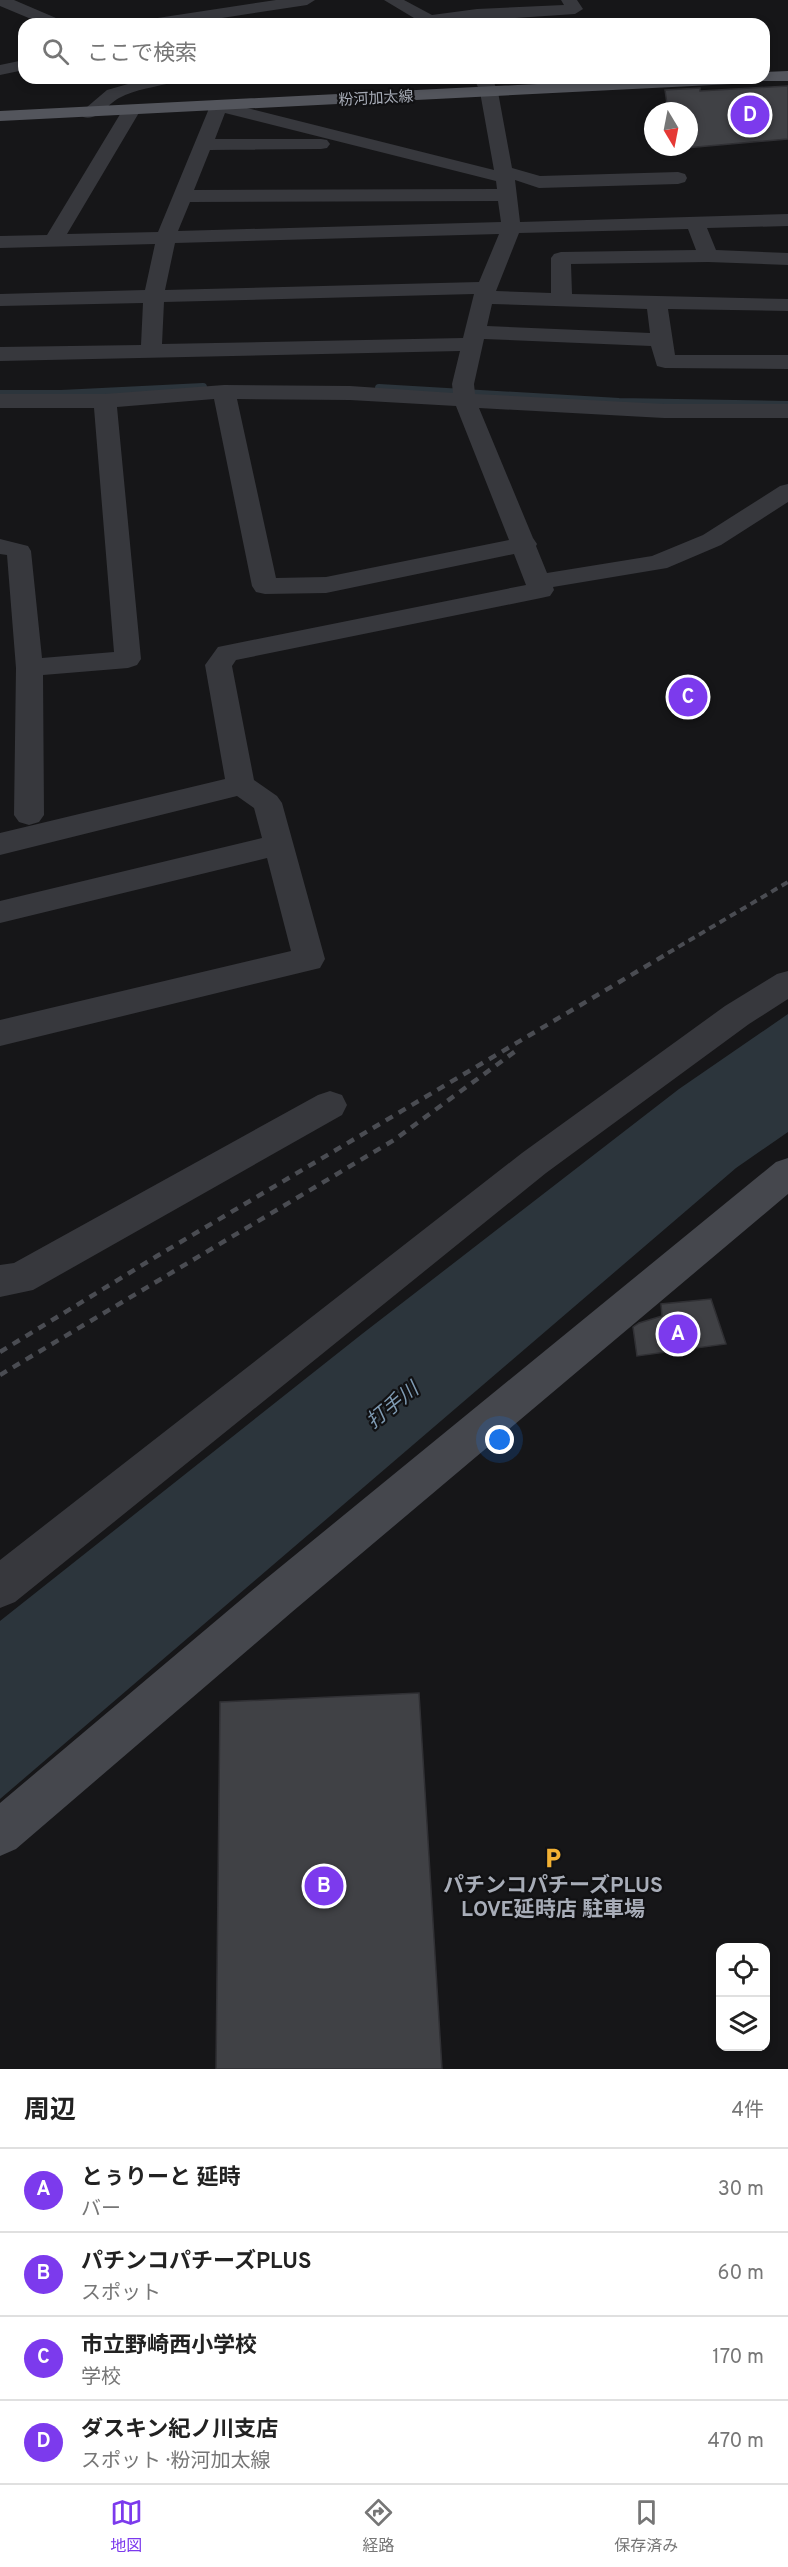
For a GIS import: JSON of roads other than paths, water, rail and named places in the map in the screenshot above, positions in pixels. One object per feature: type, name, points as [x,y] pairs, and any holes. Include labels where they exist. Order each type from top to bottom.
[{"type":"main road","points":[[770,77],[788,76]]},
{"type":"main road","name":"粉河加太線","points":[[0,116],[219,106],[524,84]]},
{"type":"street","points":[[0,0],[43,18]]},
{"type":"street","points":[[191,18],[307,0]]},
{"type":"street","points":[[392,0],[426,18]]},
{"type":"street","points":[[456,18],[477,14],[575,9],[569,0]]},
{"type":"street","points":[[150,18],[161,6]]},
{"type":"street","points":[[271,6],[292,18]]},
{"type":"street","points":[[0,70],[18,66]]},
{"type":"street","points":[[89,113],[113,94],[147,84]]},
{"type":"street","points":[[0,1033],[309,959],[267,803],[241,785],[218,665],[227,653],[542,590],[465,400],[463,384],[484,292],[511,228],[505,181],[486,85]]},
{"type":"street","points":[[151,350],[154,295],[166,237],[219,106],[505,181]]},
{"type":"street","points":[[54,240],[131,111]]},
{"type":"street","points":[[203,145],[368,144]]},
{"type":"street","points":[[183,196],[505,181],[678,178]]},
{"type":"street","points":[[0,242],[788,220]]},
{"type":"street","points":[[695,222],[708,256]]},
{"type":"street","points":[[562,299],[561,258],[708,256],[788,259]]},
{"type":"street","points":[[0,300],[154,295],[484,292],[562,299],[657,303],[788,304]]},
{"type":"street","points":[[657,303],[665,362],[788,362]]},
{"type":"street","points":[[0,354],[473,338],[661,340]]},
{"type":"street","points":[[224,392],[266,586],[326,585],[525,544]]},
{"type":"street","points":[[0,401],[105,400],[224,392],[350,393],[664,411],[788,411]]},
{"type":"street","points":[[29,668],[128,659],[105,400]]},
{"type":"street","points":[[538,582],[658,563],[712,540],[788,491]]},
{"type":"street","points":[[0,546],[19,551],[29,668],[29,815]]},
{"type":"street","points":[[0,844],[241,785]]},
{"type":"street","points":[[0,912],[278,845]]},
{"type":"street","points":[[0,1587],[534,1163],[737,1015],[788,983]]},
{"type":"street","points":[[0,1281],[20,1278],[330,1105]]},
{"type":"street","points":[[0,1833],[277,1597],[788,1173]]},
{"type":"water","name":"打手川","points":[[788,1014],[788,1132],[736,1168],[0,1799],[0,1621],[362,1334],[679,1089]]},
{"type":"waterway","points":[[0,394],[61,394],[203,387]]},
{"type":"waterway","points":[[379,388],[619,402],[788,405]]},
{"type":"railway","points":[[668,953],[788,882]]},
{"type":"railway","points":[[0,1352],[157,1256],[670,952]]},
{"type":"railway","points":[[0,1375],[394,1140],[517,1050]]},
{"type":"place","name":"ダスキン紀ノ川支店","points":[[750,115]]},
{"type":"place","name":"市立野崎西小学校","points":[[688,697]]},
{"type":"place","name":"とぅりーと 延時","points":[[678,1334]]},
{"type":"place","name":"パチンコパチーズPLUS LOVE延時店 駐車場","points":[[553,1858]]},
{"type":"place","name":"パチンコパチーズPLUS","points":[[324,1886]]}]
